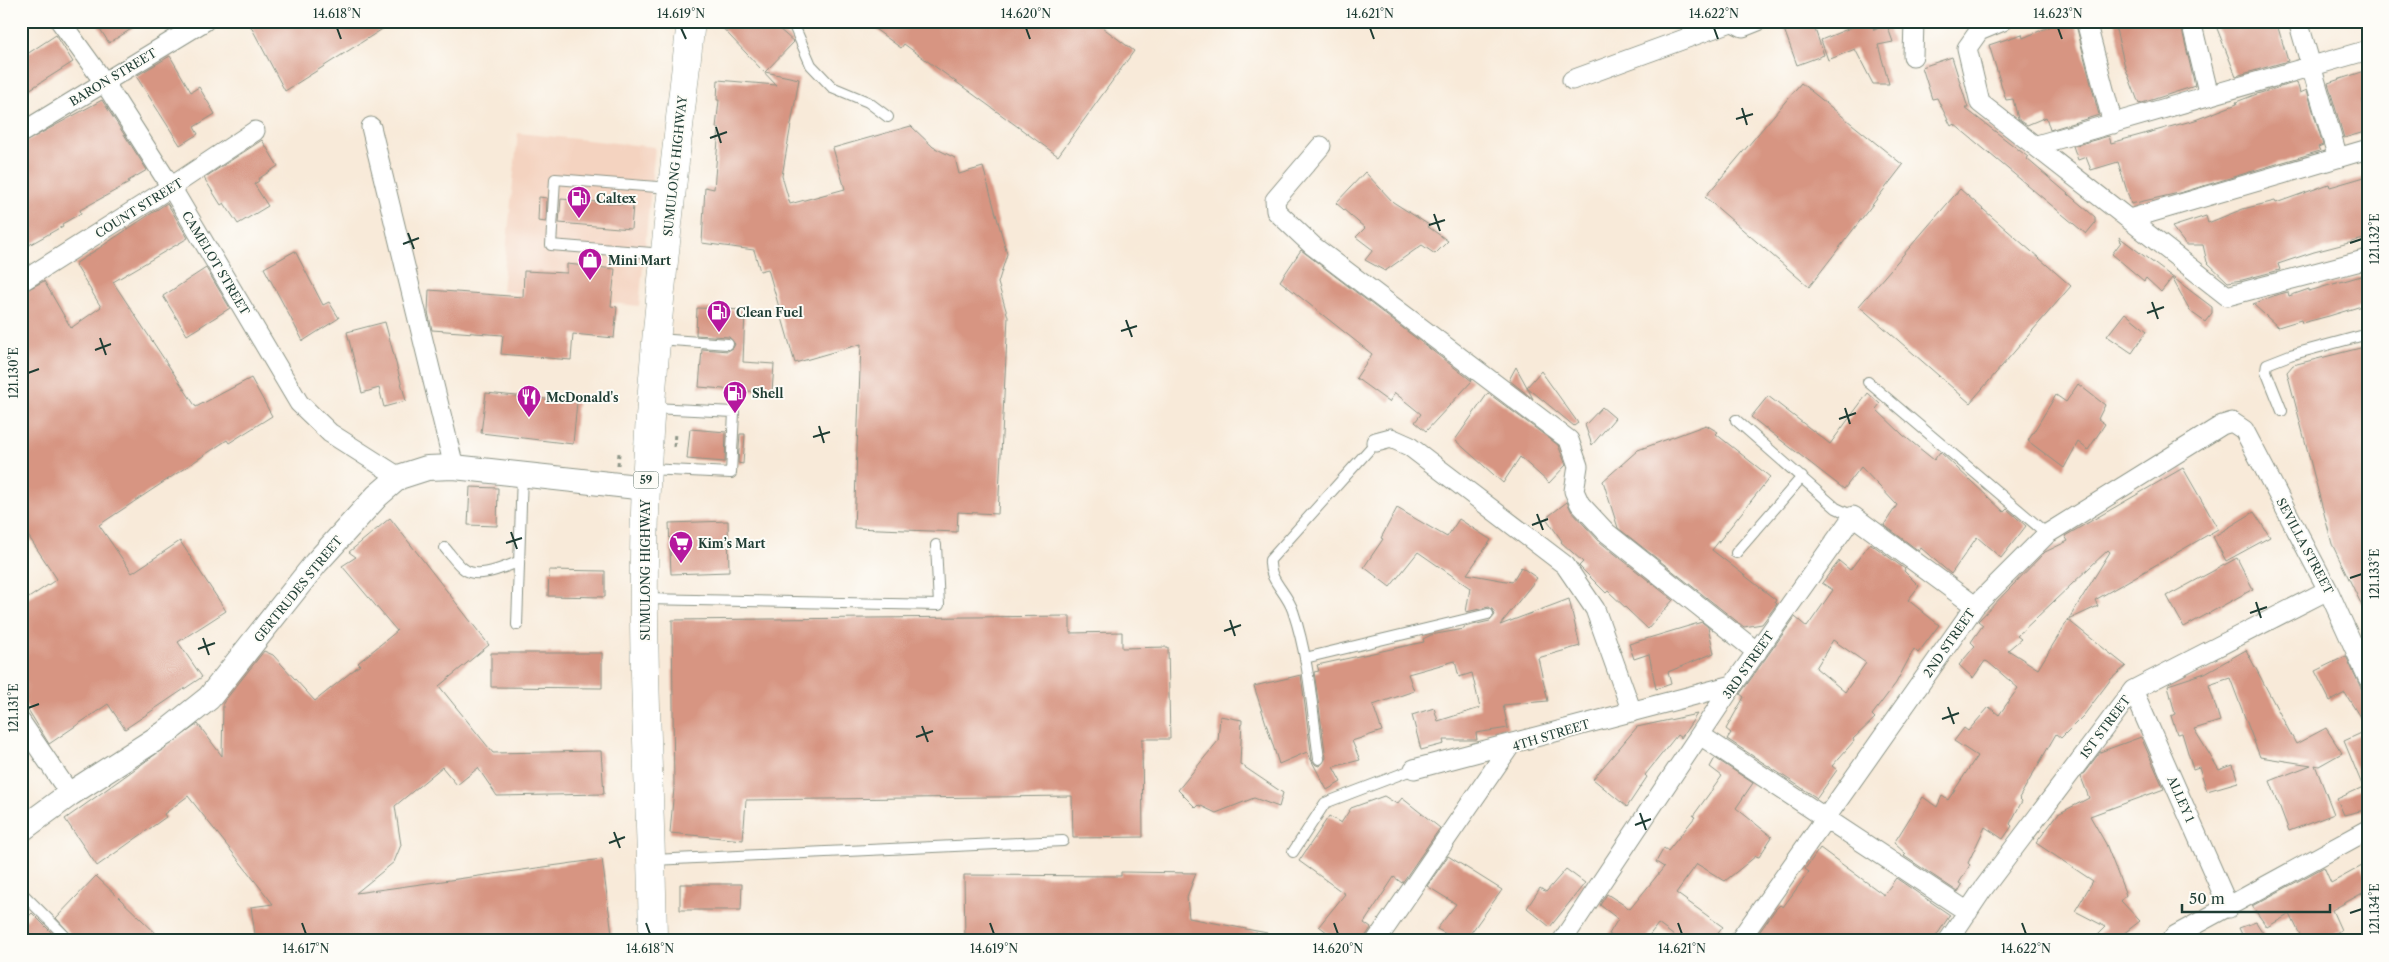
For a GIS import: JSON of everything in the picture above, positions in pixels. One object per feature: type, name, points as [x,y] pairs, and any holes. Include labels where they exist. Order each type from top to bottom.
[{"type":"main road","name":"SUMULONG HIGHWAY","points":[[653,941],[644,599],[646,478],[656,339],[691,21]]},
{"type":"street","name":"CAMELOT STREET","points":[[60,21],[104,82],[172,187],[299,403],[330,433],[399,477]]},
{"type":"street","name":"BARON STREET","points":[[21,133],[205,21]]},
{"type":"street","points":[[1572,80],[1731,22],[1743,26],[1758,21]]},
{"type":"street","points":[[1913,56],[1914,21]]},
{"type":"street","points":[[2003,21],[1979,31],[1967,48],[1980,102],[2228,296],[2368,259]]},
{"type":"street","points":[[2086,21],[2113,124]]},
{"type":"street","points":[[2191,21],[2210,96]]},
{"type":"street","points":[[2298,21],[2338,158]]},
{"type":"street","points":[[2037,145],[2368,50]]},
{"type":"street","points":[[371,128],[454,467]]},
{"type":"street","name":"COUNT STREET","points":[[21,282],[172,187],[255,131]]},
{"type":"street","points":[[1321,146],[1275,200],[1276,211],[1313,246],[1569,440],[1578,466],[1574,491],[1580,504],[1607,533],[1757,652]]},
{"type":"street","points":[[2129,219],[2368,150]]},
{"type":"street","name":"2ND STREET","points":[[1739,941],[1976,606],[2047,534],[2222,425],[2232,422]]},
{"type":"street","name":"SEVILLA STREET","points":[[2232,422],[2244,430],[2328,590],[2368,678]]},
{"type":"street","points":[[1376,442],[1391,438],[1409,446],[1565,565],[1594,608],[1632,712]]},
{"type":"street","name":"GERTRUDES STREET","points":[[21,830],[70,794],[165,733],[209,698],[316,563],[377,496],[399,477],[427,468],[454,467],[522,474],[646,478]]},
{"type":"street","points":[[1852,516],[1976,606]]},
{"type":"street","name":"3RD STREET","points":[[1562,941],[1733,685],[1852,516]]},
{"type":"street","name":"1ST STREET","points":[[1948,941],[2133,690],[2328,590]]},
{"type":"street","name":"4TH STREET","points":[[1376,941],[1510,746],[1733,685]]},
{"type":"street","name":"ALLEY 1","points":[[2133,690],[2230,908]]},
{"type":"street","points":[[21,722],[70,794]]},
{"type":"street","points":[[1700,735],[1827,817],[1968,912]]},
{"type":"street","points":[[1414,769],[1510,746]]},
{"type":"street","points":[[2170,941],[2176,935],[2230,908],[2368,830]]},
{"type":"lane","points":[[792,21],[811,65],[832,87],[868,102],[888,117]]},
{"type":"lane","points":[[665,254],[551,245],[555,179],[673,188]]},
{"type":"lane","points":[[2282,411],[2266,371],[2267,364],[2290,355],[2368,334]]},
{"type":"lane","points":[[656,339],[728,344]]},
{"type":"lane","points":[[1868,382],[2047,534]]},
{"type":"lane","points":[[646,478],[731,473],[734,412],[652,408]]},
{"type":"lane","points":[[1736,420],[1836,508],[1852,516]]},
{"type":"lane","points":[[1319,759],[1305,658],[1292,609],[1269,570],[1270,560],[1376,442]]},
{"type":"lane","points":[[517,625],[522,474]]},
{"type":"lane","points":[[1736,553],[1802,478]]},
{"type":"lane","points":[[644,599],[939,605],[936,545]]},
{"type":"lane","points":[[445,548],[465,570],[474,573],[485,572],[518,562]]},
{"type":"lane","points":[[1305,658],[1488,614]]},
{"type":"lane","points":[[1293,852],[1325,803],[1414,769]]},
{"type":"lane","points":[[652,860],[1063,841]]},
{"type":"lane","points":[[21,892],[70,941]]},
{"type":"shaded area","name":"Caltex","points":[[518,133],[655,147],[639,306],[502,291]]},
{"type":"building","points":[[95,21],[144,21],[109,43]]},
{"type":"building","points":[[248,21],[395,21],[285,91]]},
{"type":"building","points":[[716,21],[770,21],[794,42],[765,72],[799,79],[782,176],[790,204],[845,189],[833,148],[911,126],[933,147],[955,158],[959,174],[983,167],[1007,254],[998,283],[1008,317],[998,514],[958,512],[957,532],[854,528],[861,344],[795,363],[768,269],[760,271],[754,250],[702,243],[705,187],[714,189],[719,128],[716,128],[719,100],[717,100],[718,80],[776,85]]},
{"type":"building","points":[[864,21],[1094,21],[1134,51],[1058,156],[904,44],[901,48]]},
{"type":"building","points":[[1781,21],[1812,21],[1824,55],[1797,65]]},
{"type":"building","points":[[1867,21],[1872,21],[1874,30],[1887,25],[1893,42],[1878,45],[1889,84],[1873,84],[1855,49],[1828,60],[1821,40]]},
{"type":"building","points":[[2063,21],[2075,21],[2099,115],[2050,130],[2046,117],[2027,125],[2018,119],[2013,99],[2006,100],[1989,45],[2022,34],[2023,38]]},
{"type":"building","points":[[2114,21],[2180,21],[2195,86],[2139,104],[2125,67]]},
{"type":"building","points":[[2214,21],[2276,21],[2288,61],[2236,76]]},
{"type":"building","points":[[56,35],[73,62],[21,95],[21,58]]},
{"type":"building","points":[[170,56],[191,92],[199,87],[215,114],[194,127],[198,134],[180,145],[136,76]]},
{"type":"building","points":[[1952,57],[1968,108],[1965,108],[2028,157],[2027,159],[2095,217],[2095,223],[2086,234],[1954,124],[1951,126],[1937,98],[1932,99],[1922,67]]},
{"type":"building","points":[[2368,70],[2368,98],[2362,100],[2368,117],[2368,131],[2344,138],[2328,83]]},
{"type":"building","points":[[2297,82],[2300,93],[2307,90],[2323,145],[2318,147],[2320,151],[2183,192],[2131,204],[2118,162],[2091,170],[2086,157],[2078,160],[2073,146],[2109,136],[2111,143],[2195,120],[2257,94]]},
{"type":"building","points":[[1801,83],[1903,165],[1809,287],[1705,197]]},
{"type":"building","points":[[102,100],[147,170],[128,181],[129,183],[80,210],[81,213],[62,224],[63,226],[29,245],[28,242],[21,246],[21,144]]},
{"type":"building","points":[[262,140],[278,166],[258,179],[259,181],[254,184],[268,206],[238,224],[224,203],[221,205],[204,178]]},
{"type":"building","points":[[1365,172],[1393,202],[1429,225],[1427,226],[1448,241],[1435,254],[1422,245],[1385,271],[1365,260],[1373,250],[1356,237],[1365,228],[1336,203]]},
{"type":"building","points":[[2368,176],[2368,238],[2314,252],[2278,264],[2280,270],[2242,280],[2228,282],[2207,262],[2203,245],[2186,245],[2172,227],[2206,216],[2208,223],[2243,209],[2275,201],[2276,203],[2329,184],[2330,187]]},
{"type":"building","points":[[1960,189],[2071,286],[1970,403],[1859,306]]},
{"type":"building","points":[[539,197],[547,198],[546,222],[538,221]]},
{"type":"building","points":[[561,199],[633,205],[631,229],[559,223]]},
{"type":"building","points":[[167,203],[188,238],[113,282],[196,407],[251,378],[272,416],[229,443],[227,440],[99,525],[132,573],[180,541],[226,611],[178,642],[202,677],[125,729],[108,704],[49,744],[21,698],[21,603],[57,579],[21,525],[21,293],[44,281],[71,328],[101,307],[75,264]]},
{"type":"building","points":[[2119,237],[2212,307],[2212,313],[2205,322],[2191,312],[2172,278],[2161,292],[2146,278],[2144,281],[2112,254],[2121,242]]},
{"type":"building","points":[[1301,250],[1472,381],[1426,431],[1415,422],[1421,414],[1395,393],[1389,402],[1356,378],[1372,354],[1280,281]]},
{"type":"building","points":[[295,251],[323,305],[329,302],[339,318],[303,341],[264,268]]},
{"type":"building","points":[[567,264],[615,269],[611,306],[617,307],[614,338],[573,334],[571,360],[501,354],[503,335],[432,330],[428,312],[429,290],[523,297],[524,271],[567,273]]},
{"type":"building","points":[[206,268],[230,308],[187,335],[163,296]]},
{"type":"building","points":[[2368,274],[2368,304],[2329,316],[2302,323],[2301,320],[2278,327],[2253,304],[2276,295],[2288,292],[2289,296]]},
{"type":"building","points":[[697,308],[745,310],[743,362],[774,364],[772,393],[699,387],[702,349],[728,351],[735,344],[729,337],[696,335]]},
{"type":"building","points":[[2125,313],[2147,331],[2132,353],[2107,336]]},
{"type":"building","points":[[385,322],[406,401],[384,407],[379,388],[362,393],[347,332]]},
{"type":"building","points":[[2368,346],[2368,618],[2332,544],[2287,372],[2293,365]]},
{"type":"building","points":[[1516,367],[1527,387],[1533,399],[1509,380]]},
{"type":"building","points":[[1541,371],[1578,423],[1574,426],[1527,387]]},
{"type":"building","points":[[2078,384],[2105,405],[2098,419],[2105,424],[2088,450],[2078,442],[2064,468],[2028,441],[2056,395],[2066,402]]},
{"type":"building","name":"McDonald's","points":[[486,393],[577,402],[573,444],[481,433]]},
{"type":"building","points":[[1488,393],[1558,445],[1566,465],[1549,483],[1520,457],[1503,483],[1455,440]]},
{"type":"building","points":[[1868,393],[1880,404],[1876,409],[1903,435],[1934,460],[1940,452],[2004,512],[2007,509],[2026,526],[2001,558],[1977,537],[1951,574],[1921,548],[1919,551],[1884,525],[1897,505],[1861,467],[1844,489],[1751,417],[1768,396],[1830,444]]},
{"type":"building","points":[[1602,407],[1615,418],[1592,445],[1585,425]]},
{"type":"building","points":[[1706,425],[1718,432],[1716,434],[1770,477],[1712,550],[1776,600],[1777,604],[1762,624],[1744,627],[1618,528],[1603,481],[1638,450]]},
{"type":"building","points":[[690,429],[726,432],[725,462],[687,459]]},
{"type":"building","points":[[740,434],[745,434],[743,464],[738,463]]},
{"type":"building","points":[[2183,468],[2218,529],[2095,600],[2098,606],[2068,620],[2126,666],[2111,679],[2084,715],[2061,738],[2056,734],[2019,798],[2022,801],[2010,824],[2012,826],[2003,839],[1985,827],[1968,863],[1970,865],[1959,883],[1962,885],[1958,892],[1904,856],[1906,854],[1894,843],[1923,797],[1937,807],[1942,796],[1948,800],[1977,756],[1954,741],[1964,728],[1968,731],[1989,707],[1999,715],[2018,688],[1988,662],[1985,661],[1973,678],[1959,665],[1975,646],[1971,642],[1983,625],[1978,621],[2045,552],[2068,541],[2065,536]],"holes":[[[2108,550],[2110,552],[2038,669],[2008,650],[2021,639],[2017,636]]]},
{"type":"building","points":[[470,487],[498,488],[497,526],[468,525]]},
{"type":"building","points":[[1567,502],[1572,512],[1600,542],[1673,600],[1648,629],[1608,591],[1606,593],[1579,566],[1583,562],[1561,542],[1546,518]]},
{"type":"building","points":[[1397,508],[1447,537],[1459,519],[1491,540],[1467,574],[1512,582],[1521,567],[1537,578],[1500,625],[1569,599],[1580,646],[1538,658],[1548,701],[1503,705],[1508,728],[1476,733],[1477,740],[1443,740],[1444,744],[1421,750],[1412,715],[1434,708],[1438,721],[1480,708],[1472,673],[1459,677],[1455,661],[1408,674],[1414,691],[1373,705],[1382,731],[1352,741],[1360,760],[1333,767],[1341,782],[1327,790],[1307,752],[1279,764],[1254,686],[1301,675],[1312,760],[1316,765],[1320,766],[1326,758],[1314,672],[1319,671],[1317,665],[1424,642],[1423,639],[1431,635],[1464,629],[1464,627],[1490,621],[1495,615],[1489,607],[1466,612],[1470,588],[1418,552],[1390,587],[1364,567],[1383,539],[1381,538]]},
{"type":"building","points":[[2254,512],[2270,537],[2226,561],[2213,537]]},
{"type":"building","points":[[390,518],[489,645],[439,686],[493,753],[601,751],[604,794],[497,796],[478,768],[457,785],[442,767],[395,806],[401,845],[394,862],[356,893],[602,859],[613,941],[256,941],[251,907],[273,904],[188,796],[164,814],[166,817],[97,866],[65,819],[198,724],[222,756],[223,703],[264,651],[273,655],[315,701],[360,665],[358,663],[397,631],[342,566],[356,557],[349,552]]},
{"type":"building","points":[[728,521],[729,572],[671,574],[669,523]]},
{"type":"building","points":[[1870,543],[1905,569],[1904,571],[1919,586],[1908,600],[1939,625],[1918,653],[1914,649],[1896,683],[1872,715],[1875,718],[1853,739],[1854,741],[1832,766],[1837,770],[1817,798],[1727,739],[1731,733],[1726,729],[1744,697],[1740,694],[1795,617],[1807,627],[1833,590],[1822,583],[1839,561],[1850,570]],"holes":[[[1833,640],[1866,663],[1845,692],[1816,668]]]},
{"type":"building","points":[[2237,558],[2253,589],[2184,627],[2167,596]]},
{"type":"building","points":[[549,570],[605,571],[605,597],[548,596]]},
{"type":"building","points":[[1070,616],[1070,633],[1122,632],[1122,648],[1168,647],[1170,739],[1142,739],[1143,837],[1073,838],[1072,796],[746,800],[743,840],[670,833],[674,788],[672,620]]},
{"type":"building","points":[[1702,622],[1708,627],[1714,653],[1668,672],[1671,684],[1656,689],[1649,654],[1634,659],[1629,644]]},
{"type":"building","points":[[2246,650],[2296,744],[2326,728],[2342,753],[2319,766],[2315,765],[2334,814],[2289,831],[2270,781],[2311,765],[2260,757],[2230,678],[2209,685],[2220,721],[2194,729],[2219,770],[2233,765],[2238,782],[2207,791],[2199,767],[2193,769],[2182,733],[2177,734],[2171,716],[2175,714],[2168,685],[2205,673]]},
{"type":"building","points":[[491,653],[602,653],[602,688],[491,687]]},
{"type":"building","points":[[2346,656],[2368,703],[2368,730],[2345,693],[2330,701],[2315,671]]},
{"type":"building","points":[[1697,714],[1681,738],[1677,735],[1645,775],[1647,777],[1627,807],[1593,779],[1637,727]]},
{"type":"building","points":[[1220,716],[1242,720],[1240,764],[1283,793],[1279,807],[1254,798],[1216,813],[1199,805],[1196,808],[1178,790],[1218,741]]},
{"type":"building","points":[[2368,730],[2368,809],[2344,815],[2337,799],[2363,787],[2344,741]]},
{"type":"building","points":[[2141,737],[2164,789],[2090,816],[2106,844],[2126,895],[2121,901],[2140,921],[2114,941],[2092,941],[2106,927],[2075,911],[2093,881],[2036,843],[2058,814],[2089,798],[2081,777],[2100,752]]},
{"type":"building","points":[[1715,758],[1753,783],[1736,808],[1772,837],[1759,857],[1756,856],[1725,881],[1697,864],[1676,893],[1723,927],[1712,941],[1681,941],[1658,924],[1645,941],[1619,941],[1609,934],[1618,919],[1600,905],[1607,894],[1630,909],[1664,867],[1656,862],[1664,848],[1668,851],[1695,817],[1693,816],[1722,776],[1710,767]]},
{"type":"building","points":[[1384,796],[1397,804],[1402,798],[1440,828],[1402,883],[1394,877],[1364,923],[1371,928],[1361,941],[1338,941],[1319,926],[1345,894],[1299,861],[1329,816],[1341,823],[1351,808]]},
{"type":"building","points":[[1820,848],[1884,895],[1896,878],[1950,915],[1933,941],[1753,941],[1775,910],[1780,905],[1783,907],[1809,872],[1805,869]]},
{"type":"building","points":[[1448,856],[1502,890],[1465,941],[1459,941],[1437,929],[1456,904],[1427,886]]},
{"type":"building","points":[[2362,866],[2368,880],[2368,890],[2332,910],[2341,930],[2321,941],[2303,941],[2290,914],[2267,927],[2252,906],[2324,867],[2331,883]]},
{"type":"building","points":[[1566,869],[1585,883],[1550,927],[1527,908],[1540,888],[1546,892]]},
{"type":"building","points":[[1121,872],[1196,873],[1187,897],[1189,918],[1267,933],[1266,941],[965,941],[964,875],[1121,876]]},
{"type":"building","points":[[96,876],[164,941],[77,941],[56,918]]},
{"type":"building","points":[[680,884],[742,884],[741,910],[680,910]]},
{"type":"building","points":[[32,913],[60,941],[21,941],[21,924]]},
{"type":"building","points":[[2256,922],[2268,941],[2245,941],[2239,928]]},
{"type":"place","name":"Caltex","points":[[579,219]]},
{"type":"place","name":"Mini Mart","points":[[590,281]]},
{"type":"place","name":"Clean Fuel","points":[[719,333]]},
{"type":"place","name":"Shell","points":[[735,414]]},
{"type":"place","name":"McDonald's","points":[[529,418]]},
{"type":"place","name":"Kim’s Mart","points":[[681,564]]}]
